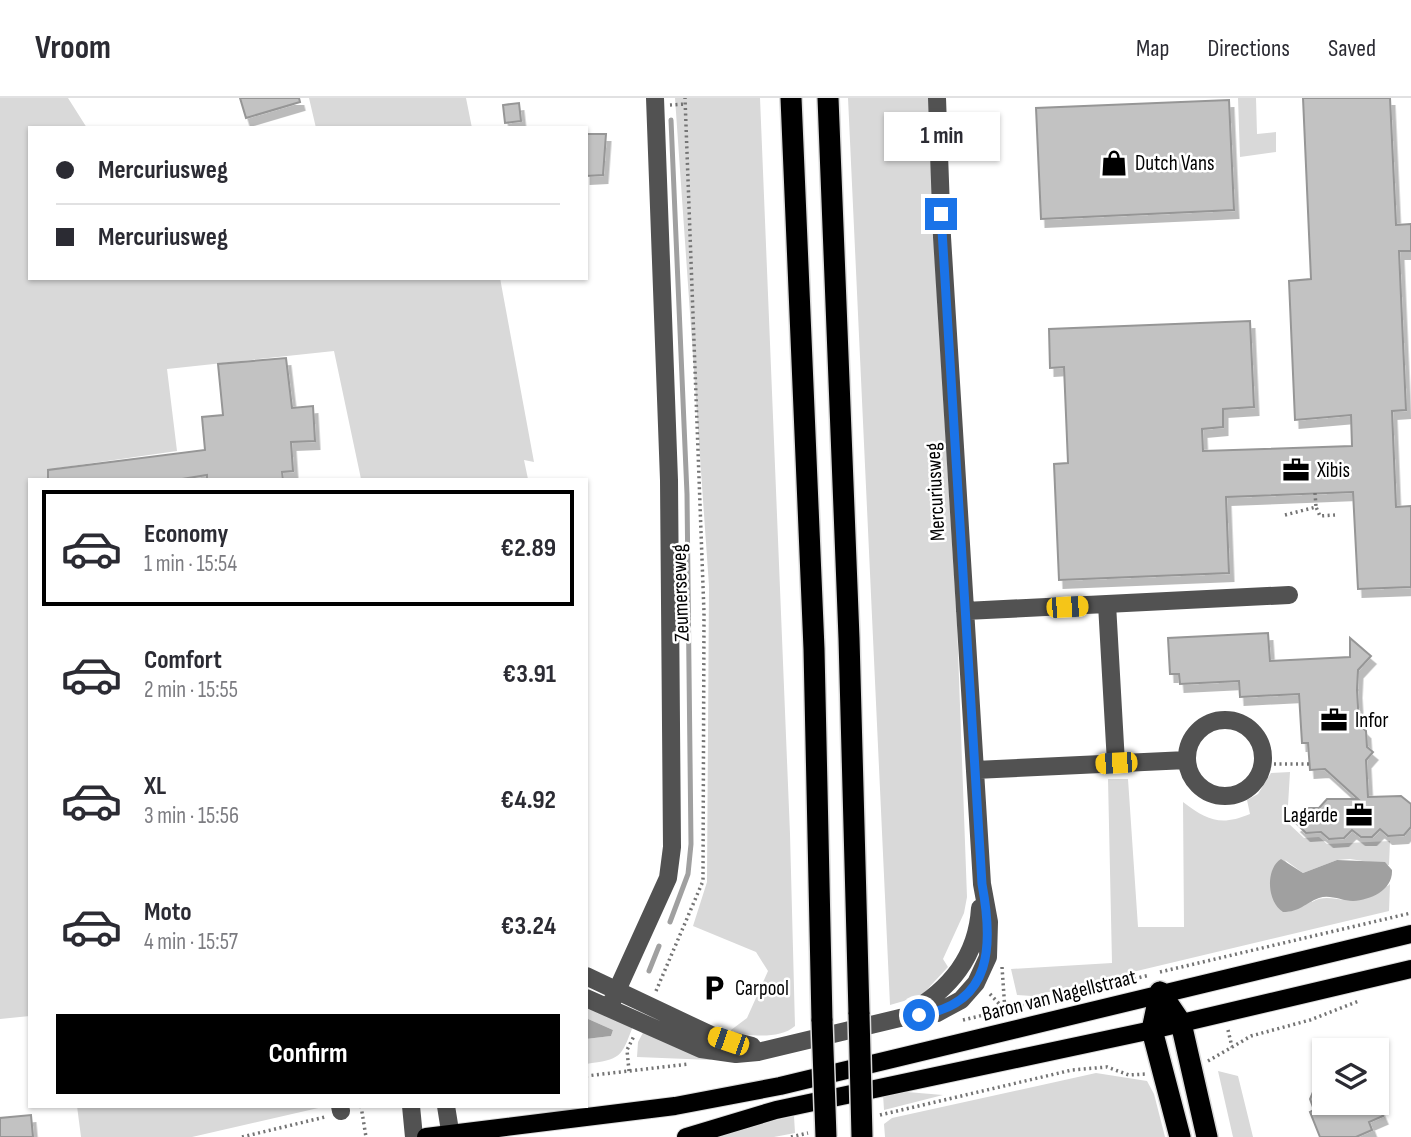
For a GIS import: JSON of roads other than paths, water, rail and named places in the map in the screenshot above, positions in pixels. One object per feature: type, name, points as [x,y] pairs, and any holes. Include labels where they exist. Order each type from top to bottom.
[{"type":"highway","points":[[791,98],[813,622],[825,1137]]},
{"type":"highway","points":[[828,98],[848,596],[862,1137]]},
{"type":"highway","points":[[1160,992],[1181,1023],[1207,1137]]},
{"type":"highway","points":[[1160,992],[1152,1030],[1180,1137]]},
{"type":"main road","name":"Baron van Nagellstraat","points":[[426,1137],[675,1106],[780,1086],[1160,992],[1411,934]]},
{"type":"main road","points":[[686,1137],[776,1110],[1152,1030],[1411,969]]},
{"type":"street","name":"Zeumerseweg","points":[[609,1008],[668,878],[673,847],[669,480],[655,98]]},
{"type":"street","name":"Mercuriusweg","points":[[588,999],[609,1008],[645,1014],[720,1038],[770,1048],[901,1018],[930,1001],[960,970],[971,951],[979,922],[982,884],[940,203],[937,98]]},
{"type":"street","points":[[965,611],[1289,594]]},
{"type":"street","points":[[1107,604],[1116,763]]},
{"type":"street","points":[[1227,720],[1240,723],[1258,740],[1263,764],[1251,785],[1229,796],[1205,790],[1190,772],[1187,760],[1194,736],[1203,727],[1227,720]]},
{"type":"street","points":[[975,771],[1187,760]]},
{"type":"street","name":"Mercuriusweg","points":[[588,977],[617,990],[645,1014]]},
{"type":"street","points":[[411,1108],[414,1137]]},
{"type":"street","points":[[446,1108],[450,1135]]},
{"type":"waterway","points":[[670,922],[688,874],[691,844],[687,494],[671,120]]},
{"type":"waterway","points":[[649,971],[659,946]]},
{"type":"place","name":"Dutch Vans","points":[[1114,163]]},
{"type":"place","name":"Xibis","points":[[1296,470]]},
{"type":"place","name":"Infor","points":[[1334,720]]},
{"type":"place","name":"Lagarde","points":[[1359,815]]},
{"type":"place","name":"Carpool","points":[[714,988]]}]
